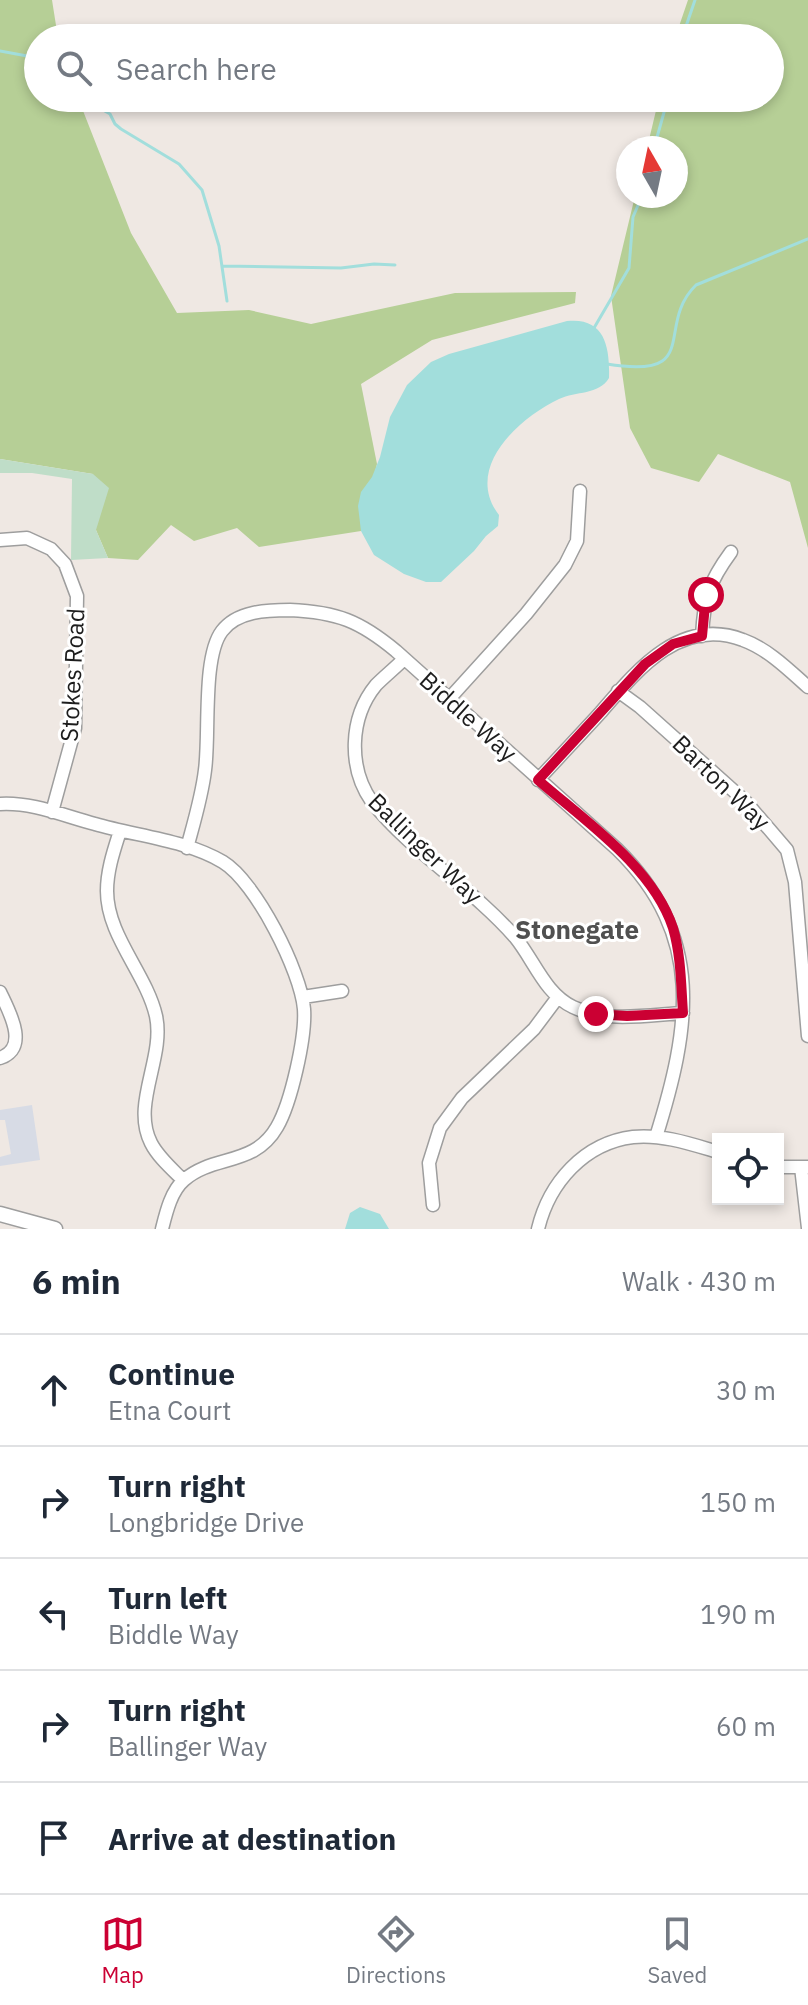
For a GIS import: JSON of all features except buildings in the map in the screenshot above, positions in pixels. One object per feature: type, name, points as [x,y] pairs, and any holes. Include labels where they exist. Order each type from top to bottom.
[{"type":"street","points":[[449,699],[526,614],[565,565],[577,541],[580,491]]},
{"type":"street","name":"Stokes Road","points":[[0,540],[20,536],[51,549],[65,564],[77,596],[75,728],[52,812]]},
{"type":"street","points":[[702,636],[708,588],[731,552]]},
{"type":"street","name":"Biddle Way","points":[[187,848],[205,773],[212,654],[215,642],[228,623],[250,614],[310,611],[349,619],[374,633],[617,849],[649,883],[667,914],[675,937],[683,1013],[678,1060],[656,1137]]},
{"type":"street","points":[[538,780],[645,664],[683,639],[732,636],[755,645],[808,687]]},
{"type":"street","name":"Ballinger Way","points":[[404,659],[377,685],[364,708],[355,747],[361,786],[378,810],[515,937],[558,997],[577,1009],[596,1014],[683,1013]]},
{"type":"street","name":"Barton Way","points":[[618,691],[745,801],[787,850],[795,882],[808,1036]]},
{"type":"street","points":[[0,804],[29,806],[52,812],[187,848],[226,864],[246,883],[274,929],[303,997],[302,1039],[291,1090],[279,1125],[256,1151],[183,1180],[170,1202],[162,1229]]},
{"type":"street","points":[[120,831],[107,882],[109,912],[152,1004],[158,1027],[157,1051],[145,1109],[146,1131],[155,1149],[183,1180]]},
{"type":"street","points":[[303,997],[342,991]]},
{"type":"street","points":[[0,992],[13,1023],[16,1041],[13,1049],[0,1058]]},
{"type":"street","points":[[433,1205],[429,1163],[440,1128],[462,1098],[534,1029],[558,997]]},
{"type":"street","points":[[538,1229],[543,1208],[562,1177],[588,1154],[611,1142],[634,1137],[656,1137],[712,1151]]},
{"type":"street","points":[[804,1167],[808,1228]]},
{"type":"street","points":[[0,1214],[55,1229]]},
{"type":"green space","points":[[0,0],[52,0],[56,24],[24,24],[24,112],[83,112],[131,233],[177,313],[249,310],[311,324],[455,293],[576,292],[575,303],[432,340],[361,384],[377,464],[361,531],[259,547],[237,528],[194,541],[171,525],[138,560],[108,558],[96,530],[93,474],[0,459]]},
{"type":"green space","points":[[688,0],[808,0],[808,548],[790,482],[718,454],[699,482],[651,468],[630,428],[611,296],[632,208],[688,208],[688,136],[650,136],[656,112],[784,112],[784,24],[680,24]]},
{"type":"green space","points":[[0,459],[93,474],[109,488],[96,530],[108,558],[71,560],[72,479],[32,473],[0,473]]},
{"type":"shaded area","points":[[32,1105],[40,1160],[0,1166],[0,1157],[11,1154],[5,1120],[0,1120],[0,1110]]},
{"type":"water","points":[[567,321],[590,324],[603,336],[609,378],[599,387],[566,396],[543,408],[500,446],[488,480],[490,497],[499,515],[498,526],[441,582],[426,582],[404,574],[374,555],[361,531],[358,506],[361,492],[372,477],[380,457],[390,417],[407,385],[431,362],[449,354]]},
{"type":"water","points":[[360,1207],[380,1214],[389,1229],[345,1229],[350,1213]]},
{"type":"waterway","points":[[687,24],[695,0]]},
{"type":"waterway","points":[[0,51],[24,55]]},
{"type":"waterway","points":[[106,112],[121,129],[179,164],[202,190],[219,246],[227,301]]},
{"type":"waterway","points":[[657,136],[664,112]]},
{"type":"waterway","points":[[594,328],[629,268],[633,217],[637,208]]},
{"type":"waterway","points":[[607,364],[637,367],[656,364],[667,357],[684,301],[696,285],[808,239]]},
{"type":"waterway","points":[[222,266],[341,268],[395,265]]},
{"type":"district","name":"Stonegate","points":[[577,930]]},
{"type":"route","points":[[596,1014],[683,1013],[675,937],[662,903],[642,874],[538,780],[653,656],[683,639],[702,636],[706,595]]}]
